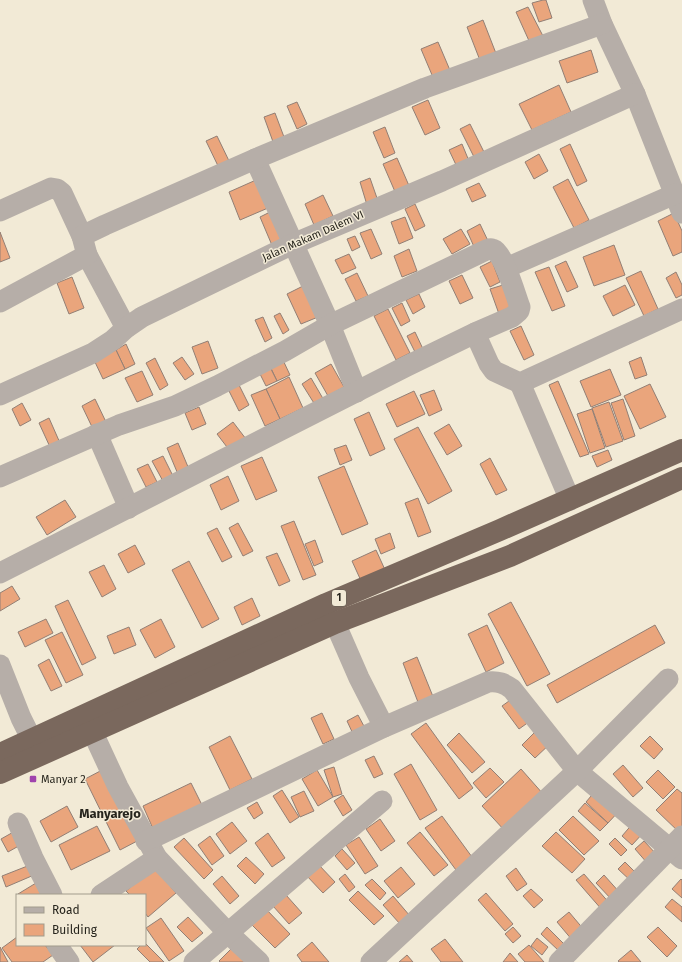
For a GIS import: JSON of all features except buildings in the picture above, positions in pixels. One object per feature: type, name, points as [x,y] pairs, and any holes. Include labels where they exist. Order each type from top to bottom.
[{"type":"highway","name":"1","points":[[0,754],[326,604],[570,500],[682,450]]},
{"type":"highway","name":"1","points":[[0,773],[93,733],[335,624],[510,556],[682,478]]},
{"type":"street","points":[[506,268],[678,204],[636,94],[602,24],[593,0]]},
{"type":"street","points":[[0,302],[84,246],[255,159],[425,88],[602,24]]},
{"type":"street","name":"Jalan Makam Dalem VI","points":[[0,395],[92,353],[113,340],[126,328],[142,317],[293,244],[442,181],[636,94]]},
{"type":"street","points":[[255,159],[330,325],[357,392]]},
{"type":"street","points":[[0,211],[51,188],[57,189],[62,193],[84,246],[126,328]]},
{"type":"street","points":[[0,477],[119,424],[174,406],[217,386],[330,325],[491,248],[498,253],[506,268],[520,307],[519,311],[512,317],[475,333],[0,573]]},
{"type":"street","points":[[520,383],[682,309]]},
{"type":"street","points":[[475,333],[489,364],[494,371],[520,383],[570,500]]},
{"type":"street","points":[[97,434],[129,508]]},
{"type":"street","points":[[335,624],[359,678],[384,727]]},
{"type":"street","points":[[0,665],[21,718],[32,740]]},
{"type":"street","points":[[371,962],[577,771],[668,679]]},
{"type":"street","points":[[102,894],[152,850],[384,727],[488,682],[496,681],[503,683],[512,689],[577,771],[678,848],[559,962]]},
{"type":"street","points":[[93,733],[118,787],[152,850],[228,933],[259,962]]},
{"type":"street","points":[[194,962],[382,800]]},
{"type":"street","points":[[18,823],[32,858],[51,894]]},
{"type":"street","points":[[58,946],[69,962]]},
{"type":"place","name":"Manyar 2","points":[[33,779]]},
{"type":"district","name":"Manyarejo","points":[[110,813]]}]
